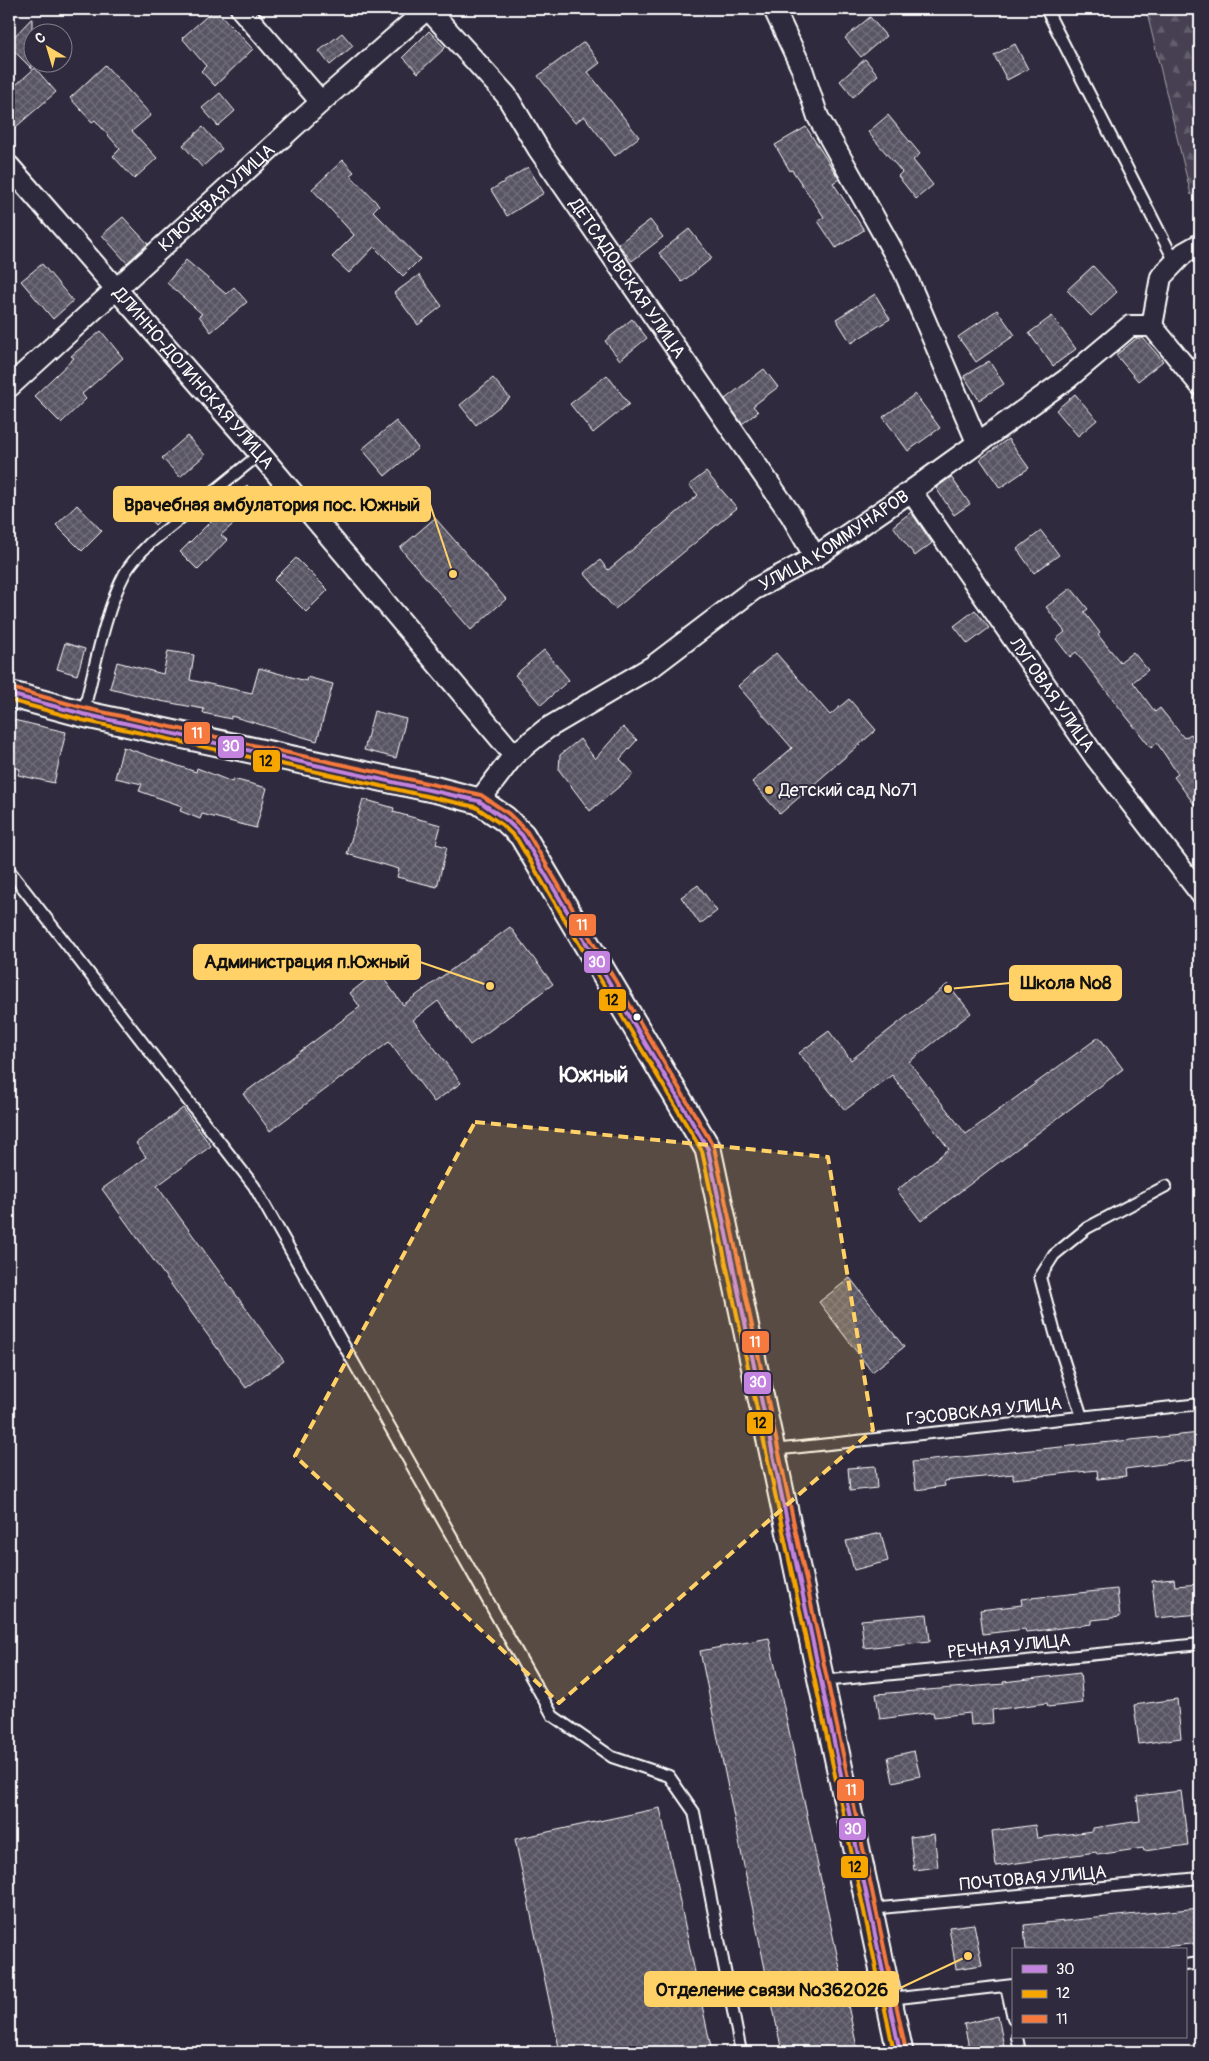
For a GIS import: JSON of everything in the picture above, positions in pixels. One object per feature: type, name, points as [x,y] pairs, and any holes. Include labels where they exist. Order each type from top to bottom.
[{"type":"street","points":[[241,9],[321,102]]},
{"type":"street","name":"КЛЮЧЕВАЯ УЛИЦА","points":[[9,387],[321,102],[428,9]]},
{"type":"street","name":"ДЕТСАДОВСКАЯ УЛИЦА","points":[[428,9],[506,95],[539,150],[791,514],[816,557]]},
{"type":"street","points":[[774,9],[802,69],[818,117],[904,271],[977,442]]},
{"type":"street","name":"ДЛИННО-ДОЛИНСКАЯ УЛИЦА","points":[[9,166],[115,290],[260,454],[514,755]]},
{"type":"street","points":[[1200,244],[1184,253],[1161,277],[1152,326],[1200,385]]},
{"type":"street","name":"УЛИЦА КОММУНАРОВ","points":[[514,755],[546,729],[653,666],[753,590],[816,557],[911,491],[1067,379],[1130,326],[1152,326]]},
{"type":"street","name":"ЛУГОВАЯ УЛИЦА","points":[[911,491],[1096,758],[1200,893]]},
{"type":"street","points":[[9,694],[83,714],[427,788],[479,801],[505,819],[522,835],[708,1149],[900,2052]]},
{"type":"street","points":[[479,801],[514,755]]},
{"type":"lane","points":[[1046,9],[1175,262]]},
{"type":"lane","points":[[83,714],[113,601],[130,566],[150,542],[260,454]]},
{"type":"lane","points":[[9,870],[254,1186],[553,1716],[612,1757],[669,1776],[694,1812],[741,2052]]},
{"type":"lane","points":[[1082,1417],[1055,1333],[1040,1277],[1054,1255],[1087,1228],[1166,1186]]},
{"type":"lane","name":"ГЭСОВСКАЯ УЛИЦА","points":[[772,1450],[1200,1404]]},
{"type":"lane","name":"РЕЧНАЯ УЛИЦА","points":[[821,1681],[1200,1644]]},
{"type":"lane","name":"ПОЧТОВАЯ УЛИЦА","points":[[869,1909],[1200,1878]]},
{"type":"lane","points":[[1186,1965],[1200,1963]]},
{"type":"lane","points":[[888,1999],[1009,1985],[1012,2010]]},
{"type":"lane","points":[[1017,2038],[1020,2052]]},
{"type":"highlighted area","points":[[475,1122],[828,1157],[873,1430],[559,1703],[295,1456]]},
{"type":"green space","points":[[1146,9],[1200,9],[1200,188],[1191,195]]},
{"type":"building","points":[[215,9],[253,49],[215,86],[201,71],[206,66],[182,38]]},
{"type":"building","points":[[870,17],[886,36],[861,57],[845,38]]},
{"type":"building","points":[[22,28],[22,59],[9,46],[9,42]]},
{"type":"building","points":[[429,31],[445,48],[418,73],[403,57]]},
{"type":"building","points":[[342,33],[353,46],[330,65],[319,51]]},
{"type":"building","points":[[584,42],[600,63],[588,72],[639,137],[615,156],[584,116],[575,123],[538,76]]},
{"type":"building","points":[[1015,44],[1028,69],[1007,80],[994,55]]},
{"type":"building","points":[[865,59],[878,75],[853,97],[840,81]]},
{"type":"building","points":[[105,65],[151,115],[132,131],[157,158],[134,179],[113,156],[120,149],[95,120],[92,122],[70,98]]},
{"type":"building","points":[[30,72],[38,72],[56,92],[9,133],[9,91]]},
{"type":"building","points":[[220,93],[235,111],[218,126],[202,108]]},
{"type":"building","points":[[888,115],[920,154],[913,160],[933,185],[916,199],[898,176],[902,172],[868,132]]},
{"type":"building","points":[[203,127],[222,149],[202,167],[183,145]]},
{"type":"building","points":[[806,127],[839,179],[833,183],[864,230],[836,248],[818,221],[824,217],[792,170],[790,171],[775,145]]},
{"type":"building","points":[[343,160],[354,172],[350,175],[379,205],[373,211],[420,259],[403,276],[374,247],[349,273],[332,257],[354,235],[312,189]]},
{"type":"building","points":[[528,167],[544,193],[507,216],[491,190]]},
{"type":"building","points":[[123,217],[148,244],[127,263],[102,235]]},
{"type":"building","points":[[650,220],[663,237],[632,261],[618,244]]},
{"type":"building","points":[[689,229],[712,258],[682,282],[659,253]]},
{"type":"building","points":[[186,260],[226,294],[234,287],[247,302],[211,332],[199,316],[202,314],[167,283]]},
{"type":"building","points":[[42,264],[73,301],[53,319],[21,281]]},
{"type":"building","points":[[1093,266],[1117,292],[1091,316],[1067,290]]},
{"type":"building","points":[[419,275],[442,306],[418,325],[394,293]]},
{"type":"building","points":[[875,294],[890,319],[851,343],[836,319]]},
{"type":"building","points":[[997,310],[1015,335],[976,362],[958,337]]},
{"type":"building","points":[[1052,316],[1076,349],[1053,366],[1029,333]]},
{"type":"building","points":[[632,319],[647,338],[620,360],[605,341]]},
{"type":"building","points":[[101,331],[123,358],[82,394],[86,399],[61,423],[34,396],[74,358],[71,356]]},
{"type":"building","points":[[1137,338],[1143,338],[1163,361],[1138,381],[1116,355]]},
{"type":"building","points":[[989,361],[1004,384],[979,400],[964,376]]},
{"type":"building","points":[[764,369],[778,387],[753,406],[758,412],[742,424],[725,399]]},
{"type":"building","points":[[607,375],[629,404],[593,433],[570,404]]},
{"type":"building","points":[[493,378],[510,398],[476,425],[460,405]]},
{"type":"building","points":[[915,394],[940,428],[908,451],[883,417]]},
{"type":"building","points":[[1075,394],[1097,420],[1078,436],[1056,410]]},
{"type":"building","points":[[396,421],[418,448],[385,476],[362,449]]},
{"type":"building","points":[[187,436],[205,455],[180,477],[162,458]]},
{"type":"building","points":[[1008,439],[1029,468],[1000,488],[980,459]]},
{"type":"building","points":[[706,472],[737,508],[615,609],[584,573],[600,560],[608,570],[698,495],[689,485]]},
{"type":"building","points":[[951,477],[970,504],[954,515],[936,488]]},
{"type":"building","points":[[247,485],[260,500],[221,535],[227,540],[198,570],[180,552]]},
{"type":"building","points":[[152,489],[172,509],[155,525],[136,505]]},
{"type":"building","points":[[77,505],[102,531],[82,551],[56,525]]},
{"type":"building","points":[[911,512],[932,543],[915,556],[893,526]]},
{"type":"building","points":[[435,518],[506,599],[471,630],[400,548]]},
{"type":"building","points":[[1041,531],[1059,555],[1034,573],[1017,549]]},
{"type":"building","points":[[296,558],[328,590],[306,612],[274,580]]},
{"type":"building","points":[[1071,588],[1088,609],[1084,612],[1100,633],[1098,635],[1120,662],[1133,652],[1148,670],[1133,682],[1155,712],[1160,708],[1184,738],[1191,734],[1200,749],[1200,812],[1174,777],[1178,774],[1157,743],[1151,748],[1076,652],[1070,657],[1056,639],[1065,632],[1046,607]]},
{"type":"building","points":[[975,610],[989,628],[968,644],[954,626]]},
{"type":"building","points":[[65,643],[85,649],[77,675],[57,669]]},
{"type":"building","points":[[544,650],[569,680],[541,705],[515,675]]},
{"type":"building","points":[[168,651],[194,655],[190,680],[252,693],[259,668],[306,681],[307,677],[333,684],[317,741],[231,716],[231,719],[203,713],[204,709],[160,701],[110,688],[117,662],[163,674]]},
{"type":"building","points":[[776,653],[830,715],[849,699],[876,730],[780,814],[752,782],[792,748],[738,686]]},
{"type":"building","points":[[374,711],[406,719],[396,758],[364,750]]},
{"type":"building","points":[[9,719],[66,732],[54,783],[18,775],[20,769],[9,766]]},
{"type":"building","points":[[623,727],[637,740],[620,759],[634,774],[590,811],[559,770],[560,755],[580,739],[595,759]]},
{"type":"building","points":[[123,747],[196,772],[197,768],[232,782],[233,779],[267,788],[256,828],[202,814],[200,819],[180,811],[182,806],[139,791],[142,784],[115,778]]},
{"type":"building","points":[[363,799],[394,808],[393,812],[441,825],[436,844],[447,847],[437,887],[397,877],[399,869],[347,854]]},
{"type":"building","points":[[698,885],[717,911],[700,924],[681,897]]},
{"type":"building","points":[[510,927],[553,984],[470,1045],[438,1001],[413,1020],[461,1083],[434,1102],[389,1042],[270,1131],[243,1094],[360,1007],[350,993],[378,971],[403,1005]]},
{"type":"building","points":[[948,984],[971,1013],[909,1062],[966,1134],[1099,1037],[1123,1069],[921,1221],[897,1190],[949,1149],[892,1075],[845,1110],[799,1053],[829,1031],[851,1060]]},
{"type":"building","points":[[183,1108],[211,1146],[157,1186],[284,1361],[246,1388],[102,1189],[146,1157],[136,1143]]},
{"type":"building","points":[[850,1278],[904,1347],[872,1372],[819,1302]]},
{"type":"building","points":[[1200,1433],[1200,1459],[1125,1469],[1126,1476],[1098,1479],[1097,1470],[1013,1479],[1013,1474],[944,1481],[945,1486],[916,1490],[912,1462]]},
{"type":"building","points":[[875,1466],[877,1488],[850,1491],[848,1468]]},
{"type":"building","points":[[881,1533],[888,1561],[854,1570],[846,1541]]},
{"type":"building","points":[[1174,1579],[1175,1586],[1200,1584],[1200,1614],[1156,1618],[1152,1581]]},
{"type":"building","points":[[1117,1589],[1120,1617],[1092,1620],[1092,1624],[1036,1631],[1026,1632],[1025,1629],[983,1634],[980,1610],[1022,1605],[1021,1599]]},
{"type":"building","points":[[927,1614],[930,1641],[864,1648],[861,1620]]},
{"type":"building","points":[[769,1638],[858,2052],[782,2052],[700,1651]]},
{"type":"building","points":[[1080,1673],[1083,1703],[1048,1707],[1047,1703],[992,1710],[993,1723],[971,1725],[970,1713],[934,1717],[933,1712],[880,1719],[876,1694],[1004,1684],[1003,1682]]},
{"type":"building","points":[[1177,1699],[1181,1738],[1139,1744],[1134,1705]]},
{"type":"building","points":[[914,1751],[920,1776],[893,1782],[888,1757]]},
{"type":"building","points":[[1181,1791],[1188,1845],[1144,1851],[1143,1848],[1097,1855],[1096,1852],[996,1866],[992,1831],[1035,1825],[1037,1838],[1093,1831],[1093,1828],[1140,1821],[1137,1796]]},
{"type":"building","points":[[660,1808],[712,2052],[560,2052],[515,1839]]},
{"type":"building","points":[[934,1834],[938,1867],[914,1870],[910,1837]]},
{"type":"building","points":[[1200,1908],[1200,1943],[1153,1948],[1026,1948],[1024,1925]]},
{"type":"building","points":[[974,1924],[982,1965],[956,1969],[949,1927]]},
{"type":"building","points":[[998,2016],[1005,2052],[970,2052],[964,2024]]},
{"type":"transit line","name":"11","points":[[11,688],[84,708],[481,795],[509,814],[527,832],[714,1147],[906,2051]]},
{"type":"transit line","name":"30","points":[[9,694],[83,714],[479,801],[505,819],[522,835],[708,1149],[900,2052]]},
{"type":"transit line","name":"12","points":[[9,700],[82,720],[476,807],[501,824],[517,839],[702,1151],[894,2052]]},
{"type":"place","name":"Врачебная амбулатория пос. Южный","points":[[453,574]]},
{"type":"place","name":"Детский сад №71","points":[[769,790]]},
{"type":"place","name":"Администрация п.Южный","points":[[490,986]]},
{"type":"place","name":"Школа №8","points":[[948,989]]},
{"type":"place","name":"Отделение связи №362026","points":[[968,1956]]},
{"type":"district","name":"Южный","points":[[594,1074]]}]
